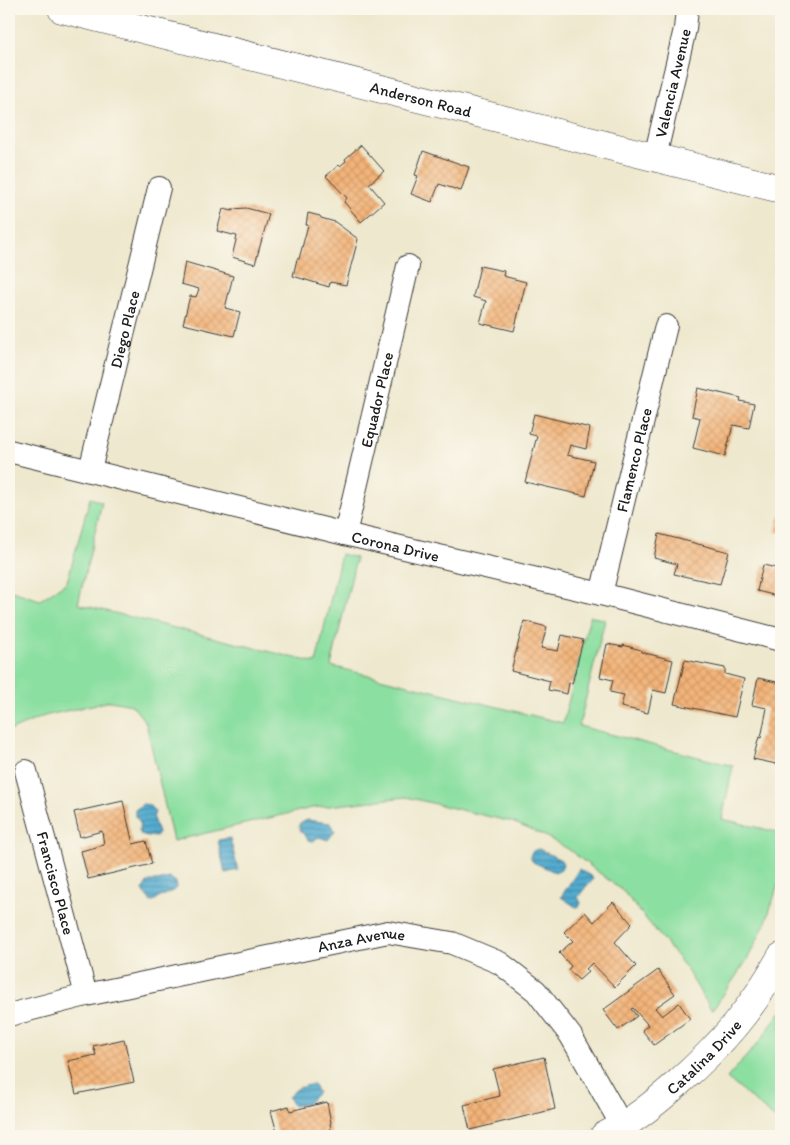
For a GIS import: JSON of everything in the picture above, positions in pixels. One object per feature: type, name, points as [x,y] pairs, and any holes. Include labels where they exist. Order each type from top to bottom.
[{"type":"street","name":"Anderson Road","points":[[62,9],[781,189]]},
{"type":"street","name":"Valencia Avenue","points":[[656,157],[685,29],[687,9]]},
{"type":"street","name":"Diego Place","points":[[90,470],[159,188]]},
{"type":"street","name":"Equador Place","points":[[345,534],[408,266]]},
{"type":"street","name":"Flamenco Place","points":[[601,594],[666,326]]},
{"type":"street","name":"Corona Drive","points":[[9,451],[345,534],[601,594],[781,640]]},
{"type":"street","name":"Francisco Place","points":[[26,771],[86,995]]},
{"type":"street","name":"Anza Avenue","points":[[9,1015],[86,995],[388,932],[452,943],[500,963],[536,991],[571,1036],[618,1133]]},
{"type":"street","name":"Catalina Drive","points":[[618,1133],[709,1055],[731,1032],[751,1006],[781,957]]},
{"type":"green space","points":[[90,498],[102,502],[78,604],[316,663],[341,554],[356,558],[331,666],[563,723],[590,616],[605,620],[579,726],[733,766],[722,819],[781,833],[781,875],[766,922],[747,960],[712,1011],[683,964],[623,891],[568,849],[543,835],[512,822],[406,797],[312,808],[173,841],[146,723],[132,705],[110,701],[44,716],[9,731],[9,590],[40,600],[67,582]]},
{"type":"green space","points":[[781,1011],[781,1124],[727,1078],[760,1041]]},
{"type":"water","points":[[143,804],[149,805],[155,812],[153,818],[158,833],[156,837],[141,835],[139,830],[140,822],[135,816],[135,810]]},
{"type":"water","points":[[307,820],[330,823],[335,831],[328,840],[319,837],[312,841],[308,840],[301,832],[299,824]]},
{"type":"water","points":[[230,838],[238,870],[225,873],[218,840]]},
{"type":"water","points":[[539,849],[561,860],[563,864],[561,869],[555,872],[533,862],[530,857],[531,854]]},
{"type":"water","points":[[579,869],[592,877],[593,880],[578,897],[581,903],[579,907],[576,907],[561,897]]},
{"type":"water","points":[[170,878],[176,882],[176,889],[151,902],[143,890],[146,884],[150,881]]},
{"type":"water","points":[[313,1084],[318,1093],[307,1104],[293,1106],[288,1097],[298,1088]]},
{"type":"building","points":[[361,145],[384,171],[369,184],[384,202],[361,222],[344,202],[347,198],[326,176],[346,161],[345,159]]},
{"type":"building","points":[[423,151],[469,167],[461,191],[439,184],[432,202],[411,194],[418,176],[415,175]]},
{"type":"building","points":[[246,208],[269,214],[255,264],[232,257],[237,236],[217,231],[223,209],[233,211],[233,209]]},
{"type":"building","points":[[308,213],[335,222],[358,239],[346,285],[330,282],[329,287],[293,276],[308,225],[306,225]]},
{"type":"building","points":[[185,262],[233,276],[225,308],[240,312],[234,336],[183,324],[190,296],[196,297],[199,289],[181,284]]},
{"type":"building","points":[[480,266],[504,271],[503,276],[526,282],[514,331],[480,323],[486,301],[473,297]]},
{"type":"building","points":[[698,388],[741,398],[740,401],[754,404],[749,428],[733,425],[725,456],[693,448],[700,418],[692,416]]},
{"type":"building","points":[[534,414],[590,428],[586,449],[570,445],[567,455],[594,461],[586,496],[525,482],[537,436],[529,434]]},
{"type":"building","points":[[781,512],[781,533],[775,532]]},
{"type":"building","points":[[659,534],[729,552],[720,584],[674,574],[677,564],[654,558]]},
{"type":"building","points":[[763,565],[781,569],[781,597],[757,591]]},
{"type":"building","points":[[524,621],[547,627],[541,648],[558,651],[562,635],[583,640],[572,684],[569,683],[567,694],[548,690],[550,681],[511,671]]},
{"type":"building","points":[[607,644],[623,647],[623,645],[641,650],[641,652],[673,660],[666,693],[653,690],[648,713],[621,707],[624,695],[610,692],[613,680],[600,677]]},
{"type":"building","points":[[685,660],[725,668],[725,674],[744,679],[735,717],[674,704]]},
{"type":"building","points":[[758,678],[781,683],[781,765],[753,759],[759,737],[761,738],[767,708],[752,705]]},
{"type":"building","points":[[123,801],[133,844],[146,841],[152,864],[88,879],[81,851],[104,845],[102,831],[80,837],[74,812]]},
{"type":"building","points":[[613,902],[632,924],[615,942],[636,966],[615,987],[592,963],[586,969],[589,971],[579,980],[568,970],[571,966],[559,953],[573,941],[564,932],[585,912],[594,922]]},
{"type":"building","points":[[658,970],[675,994],[655,1008],[662,1016],[679,1003],[690,1019],[654,1045],[642,1030],[648,1025],[633,1008],[631,1009],[637,1016],[618,1030],[603,1010]]},
{"type":"building","points":[[124,1039],[134,1082],[76,1094],[68,1061],[96,1055],[93,1046]]},
{"type":"building","points":[[544,1057],[555,1109],[470,1130],[464,1105],[500,1096],[493,1069]]},
{"type":"building","points":[[327,1102],[332,1136],[278,1136],[271,1111],[289,1106],[290,1111]]}]
